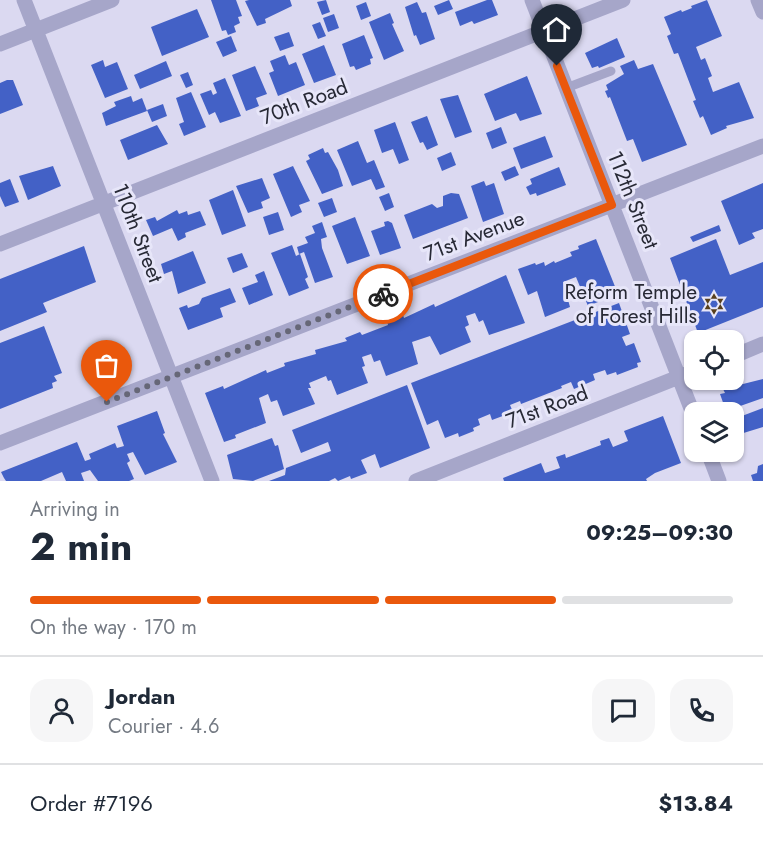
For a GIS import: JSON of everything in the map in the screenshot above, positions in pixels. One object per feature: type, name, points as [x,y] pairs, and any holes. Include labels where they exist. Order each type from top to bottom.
[{"type":"street","name":"110th Street","points":[[24,0],[212,481]]},
{"type":"street","points":[[0,44],[112,0]]},
{"type":"street","name":"112th Street","points":[[532,0],[612,205],[684,367]]},
{"type":"street","name":"70th Road","points":[[0,244],[623,0]]},
{"type":"street","points":[[758,0],[763,12]]},
{"type":"street","name":"71st Avenue","points":[[0,443],[763,146]]},
{"type":"street","points":[[744,352],[763,344]]},
{"type":"street","name":"71st Road","points":[[416,481],[684,375]]},
{"type":"street","points":[[712,462],[719,481]]},
{"type":"lane","points":[[566,87],[611,70]]},
{"type":"building","points":[[211,0],[236,0],[242,16],[238,17],[240,23],[234,26],[236,32],[228,35],[226,30],[222,31]]},
{"type":"building","points":[[290,0],[292,6],[265,19],[266,23],[257,26],[245,1]]},
{"type":"building","points":[[326,0],[330,12],[322,15],[317,2]]},
{"type":"building","points":[[449,0],[453,9],[438,15],[434,6]]},
{"type":"building","points":[[492,0],[498,15],[474,24],[472,21],[460,26],[455,12]]},
{"type":"building","points":[[707,0],[722,36],[696,47],[701,60],[705,58],[712,76],[708,78],[713,92],[739,82],[754,118],[726,126],[727,128],[711,135],[703,116],[700,118],[693,101],[696,100],[678,53],[674,54],[667,36],[671,34],[664,17],[681,10],[682,12]]},
{"type":"building","points":[[366,2],[371,16],[361,20],[356,6]]},
{"type":"building","points":[[417,2],[422,13],[426,12],[435,39],[420,45],[416,35],[414,36],[405,7]]},
{"type":"building","points":[[197,9],[209,37],[162,56],[151,27]]},
{"type":"building","points":[[390,13],[394,23],[392,24],[404,51],[384,60],[369,22]]},
{"type":"building","points":[[334,14],[339,28],[328,32],[323,18]]},
{"type":"building","points":[[320,22],[326,36],[318,39],[312,25]]},
{"type":"building","points":[[289,32],[294,46],[280,51],[274,37]]},
{"type":"building","points":[[364,35],[373,58],[370,59],[371,64],[356,70],[354,66],[350,67],[342,44]]},
{"type":"building","points":[[231,36],[237,51],[223,57],[216,42]]},
{"type":"building","points":[[617,38],[625,57],[599,68],[598,66],[592,68],[585,53]]},
{"type":"building","points":[[324,45],[336,75],[314,83],[302,54]]},
{"type":"building","points":[[285,55],[289,65],[296,62],[305,85],[278,96],[269,73],[274,71],[270,61]]},
{"type":"building","points":[[103,60],[105,67],[117,62],[128,89],[105,98],[91,65]]},
{"type":"building","points":[[634,60],[638,69],[653,64],[687,145],[642,162],[633,139],[627,141],[610,97],[608,98],[605,91],[608,90],[606,85],[624,74],[620,66]]},
{"type":"building","points":[[166,61],[172,76],[140,89],[134,75]]},
{"type":"building","points":[[255,66],[267,94],[256,98],[259,106],[246,111],[232,75]]},
{"type":"building","points":[[188,72],[193,85],[186,88],[180,75]]},
{"type":"building","points":[[527,76],[542,114],[520,121],[516,113],[495,121],[484,94]]},
{"type":"building","points":[[225,78],[241,116],[220,123],[215,112],[209,115],[200,94],[211,90],[213,95],[217,93],[213,83]]},
{"type":"building","points":[[13,80],[23,105],[0,114],[0,83]]},
{"type":"building","points":[[191,92],[206,127],[184,136],[179,124],[184,122],[176,98]]},
{"type":"building","points":[[458,95],[472,132],[455,138],[440,99]]},
{"type":"building","points":[[131,96],[133,102],[142,98],[147,111],[106,126],[102,113],[116,106],[114,102]]},
{"type":"building","points":[[163,104],[167,116],[152,122],[147,110]]},
{"type":"building","points":[[427,116],[438,145],[427,150],[423,142],[420,143],[411,122]]},
{"type":"building","points":[[395,122],[409,160],[399,164],[393,149],[382,153],[374,130]]},
{"type":"building","points":[[157,125],[168,144],[128,160],[120,140]]},
{"type":"building","points":[[501,127],[507,143],[492,149],[486,133]]},
{"type":"building","points":[[545,136],[553,157],[521,169],[513,148]]},
{"type":"building","points":[[358,141],[367,163],[374,160],[385,187],[376,190],[371,179],[352,186],[337,150]]},
{"type":"building","points":[[323,148],[325,153],[328,152],[338,170],[343,186],[322,194],[306,161],[310,159],[308,155]]},
{"type":"building","points":[[451,152],[456,165],[442,171],[437,158]]},
{"type":"building","points":[[53,166],[61,186],[28,200],[19,176]]},
{"type":"building","points":[[293,166],[310,201],[299,205],[302,212],[291,217],[273,174]]},
{"type":"building","points":[[515,166],[519,175],[505,181],[501,172]]},
{"type":"building","points":[[559,167],[566,185],[537,196],[536,193],[530,195],[526,187],[532,184],[530,179]]},
{"type":"building","points":[[262,178],[270,198],[261,202],[263,208],[248,213],[236,186]]},
{"type":"building","points":[[10,179],[19,202],[5,207],[0,196],[0,183]]},
{"type":"building","points":[[484,181],[486,186],[494,183],[504,214],[483,222],[471,186]]},
{"type":"building","points":[[763,183],[763,229],[752,233],[755,238],[739,245],[721,201]]},
{"type":"building","points":[[233,190],[246,226],[222,235],[209,200]]},
{"type":"building","points":[[389,193],[394,207],[385,211],[379,197]]},
{"type":"building","points":[[451,193],[459,194],[468,218],[413,239],[404,215],[432,204],[437,208],[443,206],[443,196]]},
{"type":"building","points":[[332,198],[337,212],[324,217],[318,203]]},
{"type":"building","points":[[177,210],[179,214],[187,211],[188,215],[200,211],[206,225],[185,233],[186,237],[178,241],[172,228],[153,236],[146,220],[155,217],[157,221]]},
{"type":"building","points":[[278,212],[284,230],[269,235],[263,217]]},
{"type":"building","points":[[355,217],[370,256],[347,264],[332,226]]},
{"type":"building","points":[[322,222],[327,237],[321,239],[322,248],[333,277],[315,283],[304,252],[299,254],[297,247],[308,243],[305,237],[315,233],[312,226]]},
{"type":"building","points":[[384,222],[392,223],[401,248],[380,255],[371,231],[385,226]]},
{"type":"building","points":[[719,225],[721,231],[693,242],[690,237]]},
{"type":"building","points":[[596,239],[618,294],[588,306],[576,277],[563,282],[570,307],[545,317],[537,291],[528,295],[518,269],[535,263],[536,265],[544,262],[545,266],[554,261],[555,263],[572,256],[570,252],[579,249],[578,246]]},
{"type":"building","points":[[716,239],[730,275],[763,262],[763,307],[706,330],[697,330],[670,258]]},
{"type":"building","points":[[292,245],[296,256],[300,254],[308,277],[305,279],[309,288],[289,296],[271,253]]},
{"type":"building","points":[[84,246],[96,282],[43,303],[47,312],[0,331],[0,279]]},
{"type":"building","points":[[193,251],[206,283],[178,294],[172,271],[164,274],[161,264]]},
{"type":"building","points":[[242,253],[248,267],[233,273],[227,258]]},
{"type":"building","points":[[264,271],[273,295],[249,305],[242,288],[258,282],[255,275]]},
{"type":"building","points":[[506,275],[525,323],[489,335],[483,320],[479,322],[475,313],[466,316],[469,325],[465,327],[471,342],[440,355],[430,336],[412,342],[418,364],[386,376],[380,360],[374,362],[371,354],[362,357],[365,366],[362,367],[368,383],[337,395],[331,380],[328,381],[326,376],[309,383],[311,388],[308,388],[315,404],[283,416],[277,400],[271,402],[268,394],[259,398],[266,423],[235,435],[236,438],[224,442],[205,393],[223,386],[224,389],[266,370],[267,373],[285,366],[284,363],[316,354],[315,350],[347,341],[345,338],[360,332],[362,335],[388,325],[387,321],[403,315],[404,318],[434,304],[435,307]]},
{"type":"building","points":[[230,288],[236,302],[220,308],[223,317],[188,330],[179,308],[199,304],[202,298]]},
{"type":"building","points":[[619,303],[630,334],[622,337],[626,346],[634,343],[641,362],[637,363],[638,367],[617,375],[616,372],[607,375],[605,370],[593,374],[595,380],[574,389],[571,382],[561,386],[562,388],[521,404],[520,401],[510,405],[513,412],[492,420],[490,414],[478,419],[480,425],[473,428],[474,431],[459,437],[458,433],[445,438],[438,420],[427,425],[411,383]]},
{"type":"building","points":[[44,326],[62,373],[54,376],[57,381],[52,383],[53,388],[0,409],[0,343]]},
{"type":"building","points":[[763,379],[763,398],[744,405],[744,402],[723,402],[720,394],[725,393],[724,390],[744,390],[744,384]]},
{"type":"building","points":[[407,385],[430,448],[380,468],[375,454],[361,460],[367,473],[351,479],[350,476],[338,481],[335,478],[329,481],[269,481],[285,475],[286,468],[331,451],[328,442],[301,453],[292,430]]},
{"type":"building","points":[[763,408],[763,427],[744,433],[744,415]]},
{"type":"building","points":[[157,411],[165,433],[163,434],[177,462],[145,475],[133,452],[127,454],[130,461],[127,463],[134,479],[129,481],[98,481],[90,470],[81,473],[84,481],[66,481],[62,472],[41,481],[6,481],[1,472],[77,442],[85,461],[91,459],[89,454],[115,443],[117,448],[124,446],[117,426]]},
{"type":"building","points":[[663,416],[681,463],[655,473],[646,479],[647,481],[504,481],[503,478],[541,463],[545,473],[560,468],[556,457],[565,454],[566,458],[601,445],[600,441],[609,438],[613,447],[628,441],[624,431]]},
{"type":"building","points":[[272,438],[275,446],[278,445],[284,469],[253,481],[233,479],[227,455]]},
{"type":"building","points":[[763,464],[763,481],[753,481],[751,475],[757,473],[758,466]]},
{"type":"way so far","points":[[107,402],[383,294]]},
{"type":"place","name":"Reform Temple of Forest Hills","points":[[714,304]]},
{"type":"route","points":[[383,294],[612,205],[557,66]]}]
